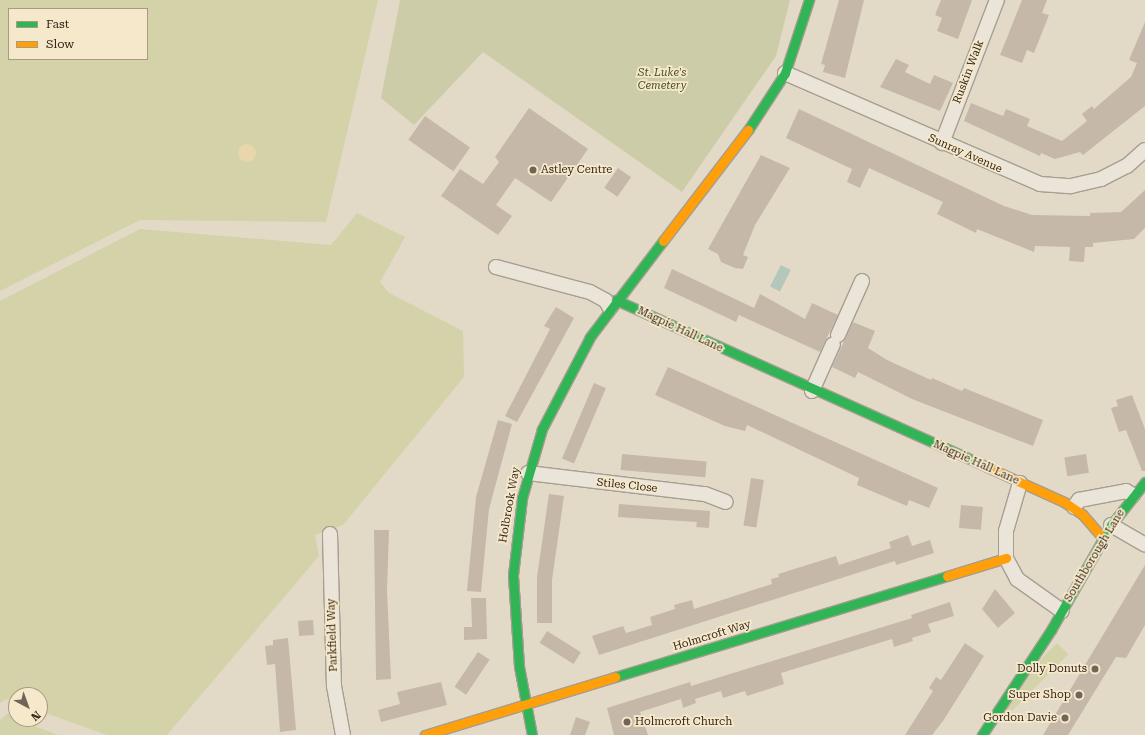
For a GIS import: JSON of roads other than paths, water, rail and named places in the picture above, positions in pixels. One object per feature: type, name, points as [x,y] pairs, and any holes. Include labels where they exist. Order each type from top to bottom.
[{"type":"street","points":[[613,304],[761,112],[785,73],[809,0]]},
{"type":"street","name":"Ruskin Walk","points":[[942,143],[997,0]]},
{"type":"street","name":"Sunray Avenue","points":[[785,73],[1025,180],[1055,186],[1101,179],[1127,166],[1145,150]]},
{"type":"street","name":"Magpie Hall Lane","points":[[496,267],[590,292],[606,301],[1074,507],[1104,538]]},
{"type":"street","points":[[812,391],[862,281]]},
{"type":"street","name":"Holbrook Way","points":[[532,735],[525,705],[513,575],[517,523],[528,473],[550,408],[613,304]]},
{"type":"street","name":"Stiles Close","points":[[528,473],[705,494],[726,502]]},
{"type":"street","name":"Southborough Lane","points":[[982,735],[1062,611],[1111,525],[1133,495],[1145,482]]},
{"type":"street","name":"Southborough Lane","points":[[1020,483],[1006,531],[1006,558],[1017,578],[1062,611]]},
{"type":"street","points":[[1074,507],[1079,500],[1126,491],[1133,495]]},
{"type":"street","points":[[1111,525],[1145,545]]},
{"type":"street","name":"Parkfield Way","points":[[330,534],[334,686],[343,735]]},
{"type":"street","name":"Holmcroft Way","points":[[425,735],[1006,558]]},
{"type":"place","name":"Astley Centre","points":[[533,170]]},
{"type":"place","name":"Dolly Donuts","points":[[1095,669]]},
{"type":"place","name":"Super Shop","points":[[1079,695]]},
{"type":"place","name":"Gordon Davie","points":[[1065,718]]},
{"type":"place","name":"Holmcroft Church","points":[[627,722]]},
{"type":"park label","name":"St. Luke's Cemetery","points":[[662,80]]}]
